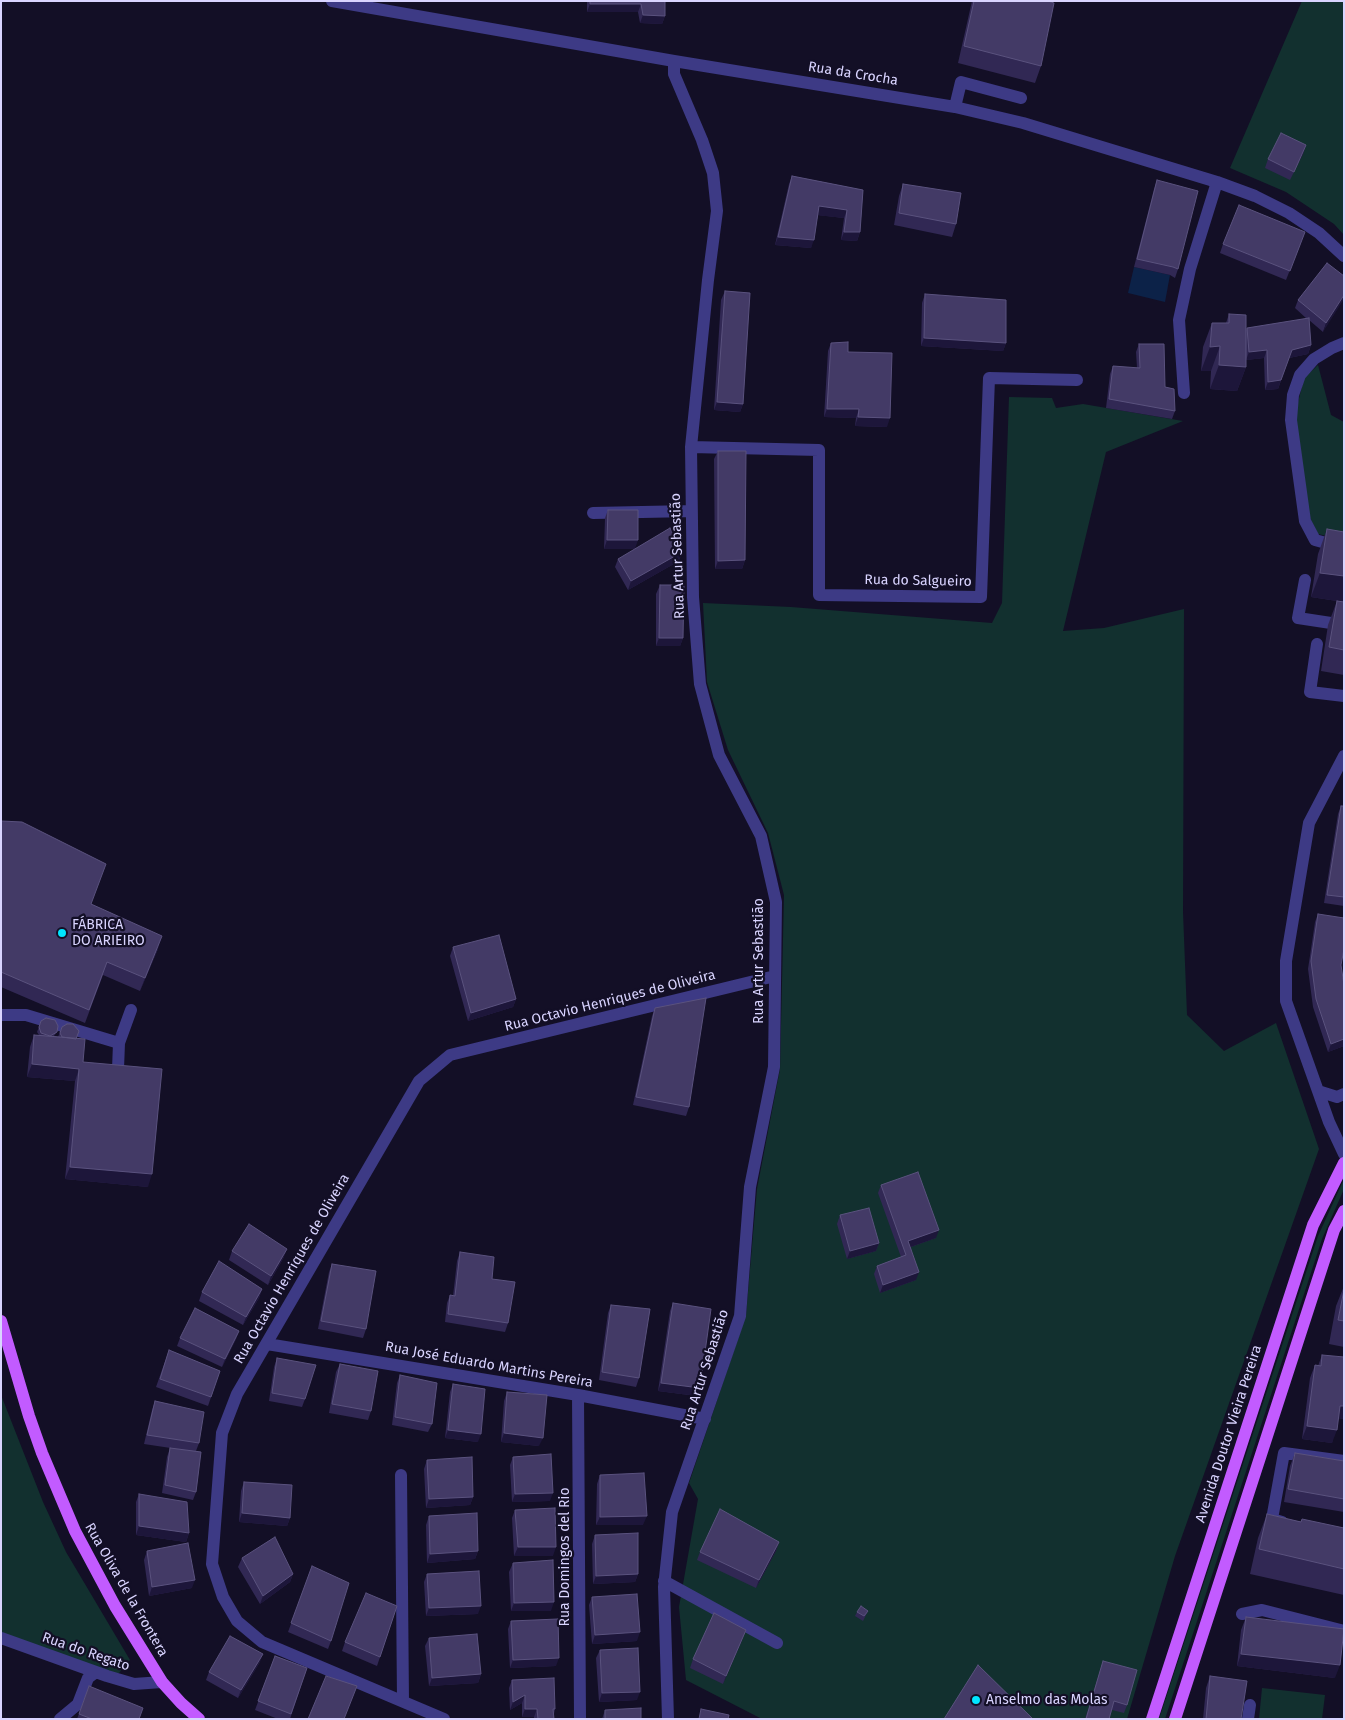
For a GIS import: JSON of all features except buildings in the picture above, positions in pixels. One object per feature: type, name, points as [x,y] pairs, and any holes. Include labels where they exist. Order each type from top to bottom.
[{"type":"main road","name":"Avenida Doutor Vieira Pereira","points":[[1152,1719],[1313,1225],[1344,1163]]},
{"type":"main road","points":[[1175,1719],[1331,1239],[1344,1211]]},
{"type":"main road","name":"Rua Oliva de la Frontera","points":[[1,1321],[32,1425],[75,1531],[115,1606],[162,1682],[198,1718]]},
{"type":"street","name":"Rua da Crocha","points":[[332,1],[402,7],[674,61],[956,107],[1023,123],[1216,182],[1255,196],[1289,213],[1319,233],[1344,256]]},
{"type":"street","name":"Rua Artur Sebastião","points":[[668,1719],[664,1581],[672,1512],[740,1316],[750,1187],[774,1067],[776,902],[762,836],[719,754],[700,684],[693,597],[691,447],[716,211],[713,174],[702,140],[674,74],[674,61]]},
{"type":"street","points":[[956,107],[961,82],[1021,98]]},
{"type":"street","points":[[1184,393],[1179,320],[1190,269],[1216,182]]},
{"type":"street","points":[[1344,343],[1314,359],[1300,375],[1293,395],[1291,420],[1306,521],[1315,540],[1344,548]]},
{"type":"street","name":"Rua do Salgueiro","points":[[691,447],[819,450],[819,595],[981,597],[989,378],[1077,380]]},
{"type":"street","points":[[593,513],[691,511]]},
{"type":"street","points":[[1305,580],[1298,618],[1344,625]]},
{"type":"street","points":[[1317,644],[1310,692],[1344,696]]},
{"type":"street","points":[[1344,756],[1309,823],[1286,961],[1286,1001],[1328,1122],[1344,1154]]},
{"type":"street","name":"Rua Octavio Henriques de Oliveira","points":[[444,1719],[403,1700],[262,1642],[237,1621],[223,1597],[212,1564],[222,1433],[237,1394],[419,1080],[450,1055],[775,976]]},
{"type":"street","points":[[118,1069],[119,1043],[132,1010]]},
{"type":"street","points":[[1,1015],[26,1015],[119,1043]]},
{"type":"street","points":[[1318,1091],[1337,1097],[1344,1094]]},
{"type":"street","name":"Rua José Eduardo Martins Pereira","points":[[267,1344],[705,1418]]},
{"type":"street","name":"Rua Domingos del Rio","points":[[578,1396],[580,1719]]},
{"type":"street","points":[[1291,1523],[1272,1520],[1284,1453],[1344,1461]]},
{"type":"street","points":[[401,1475],[403,1700]]},
{"type":"street","points":[[664,1581],[777,1643]]},
{"type":"street","points":[[1242,1614],[1262,1610],[1344,1631]]},
{"type":"street","name":"Rua do Regato","points":[[1,1638],[134,1684],[162,1682]]},
{"type":"street","points":[[60,1719],[78,1704],[88,1678],[96,1672]]},
{"type":"street","points":[[1248,1719],[1250,1704]]},
{"type":"green space","points":[[1302,1],[1344,1],[1344,235],[1334,224],[1286,192],[1230,168]]},
{"type":"green space","points":[[1318,365],[1331,415],[1344,422],[1344,540],[1318,534],[1310,518],[1294,419],[1304,378]]},
{"type":"green space","points":[[1009,397],[1052,398],[1056,408],[1083,404],[1183,421],[1106,452],[1063,631],[1104,628],[1184,609],[1183,912],[1187,1015],[1224,1051],[1276,1023],[1319,1149],[1175,1556],[1127,1719],[762,1719],[686,1680],[679,1607],[698,1499],[689,1483],[746,1315],[757,1189],[780,1069],[784,895],[768,833],[728,750],[707,682],[703,603],[791,607],[992,623],[1002,603]]},
{"type":"green space","points":[[1344,1179],[1344,1189],[1322,1239],[1165,1719],[1159,1719],[1318,1236]]},
{"type":"green space","points":[[1,1395],[43,1502],[66,1552],[130,1660],[119,1673],[108,1674],[1,1635]]},
{"type":"green space","points":[[1262,1688],[1325,1695],[1322,1719],[1259,1719]]},
{"type":"water","points":[[1134,267],[1170,275],[1165,302],[1128,293]]},
{"type":"place","name":"FÁBRICA DO ARIEIRO","points":[[62,933]]},
{"type":"place","name":"Anselmo das Molas","points":[[976,1700]]}]
